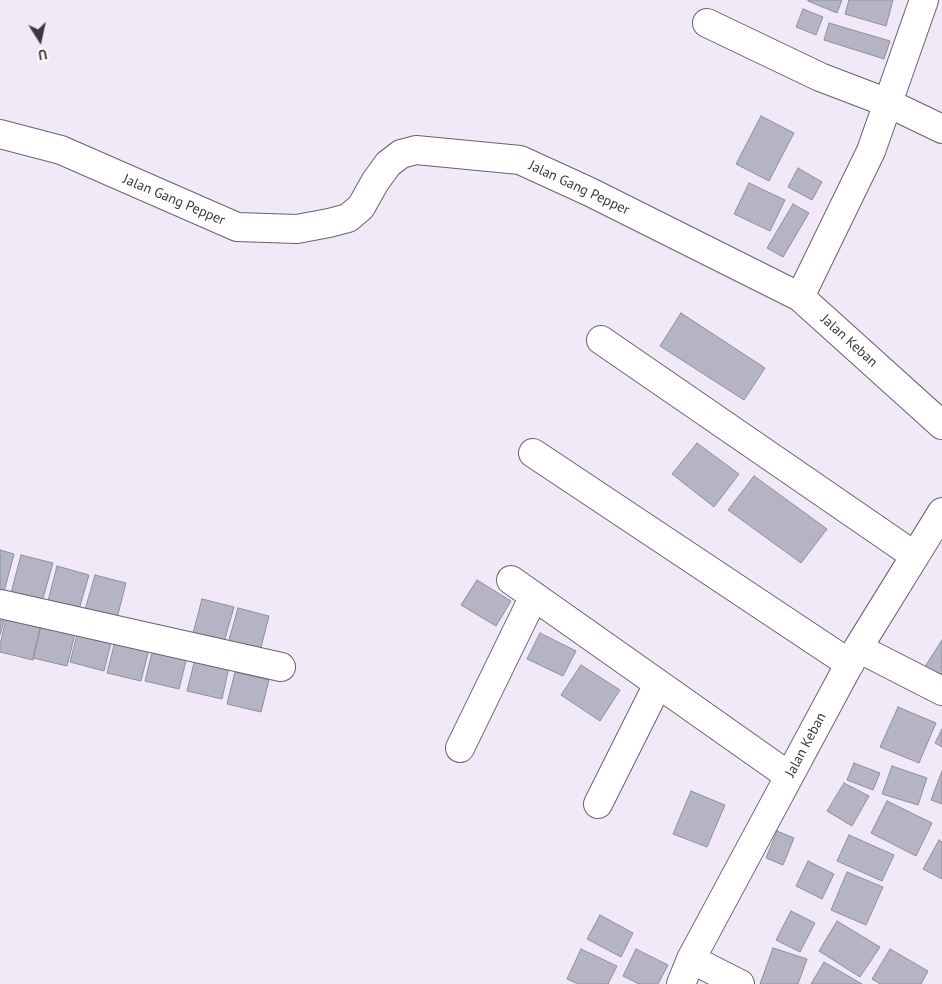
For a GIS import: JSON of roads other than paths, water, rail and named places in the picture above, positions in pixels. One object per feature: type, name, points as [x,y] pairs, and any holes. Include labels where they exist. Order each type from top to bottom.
[{"type":"street","points":[[800,297],[871,151],[924,0]]},
{"type":"street","points":[[707,23],[820,77],[888,103],[942,129]]},
{"type":"street","name":"Jalan Gang Pepper","points":[[0,134],[61,150],[236,227],[297,229],[348,218],[361,207],[388,164],[401,154],[416,150],[520,160],[590,192],[800,297]]},
{"type":"street","name":"Jalan Keban","points":[[800,297],[942,424]]},
{"type":"street","points":[[600,340],[915,556]]},
{"type":"street","points":[[533,453],[854,656],[942,691]]},
{"type":"street","name":"Jalan Keban","points":[[681,984],[691,959],[854,656],[942,512]]},
{"type":"street","points":[[511,580],[789,776]]},
{"type":"street","points":[[460,748],[534,596]]},
{"type":"street","points":[[0,604],[281,667]]},
{"type":"street","points":[[598,804],[658,684]]},
{"type":"street","points":[[691,959],[740,984]]}]
